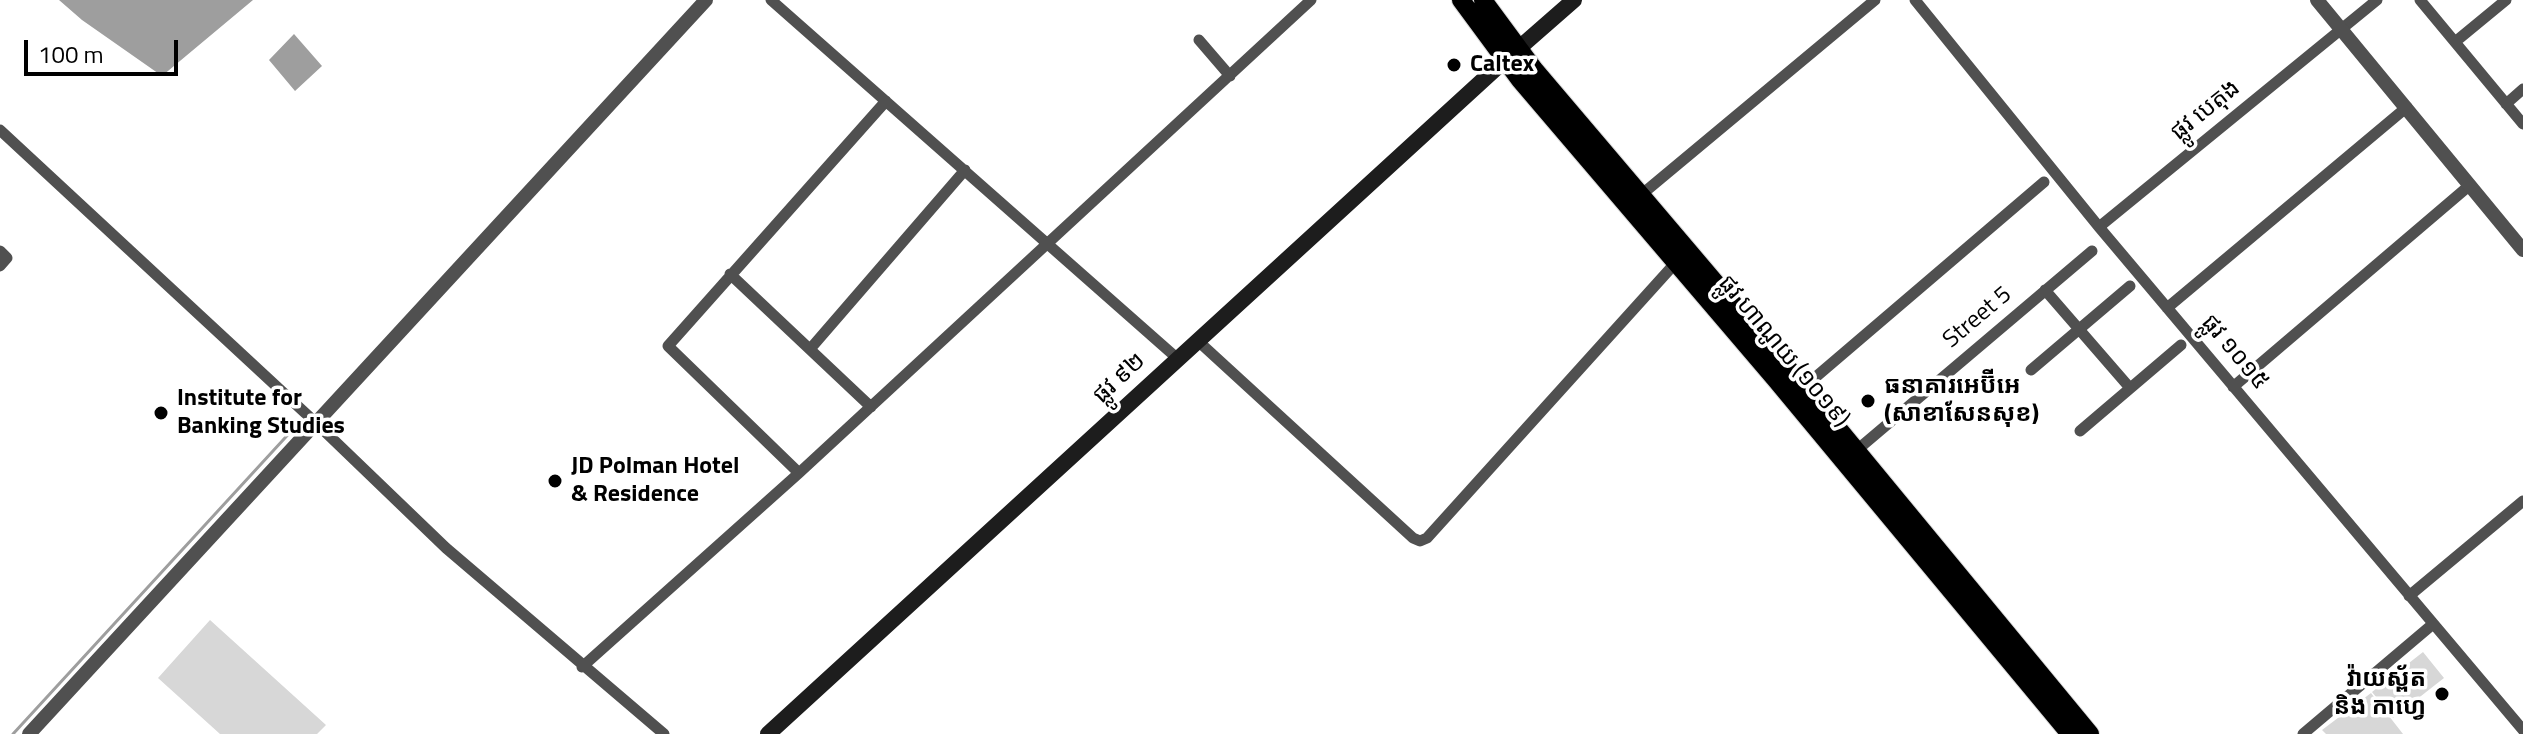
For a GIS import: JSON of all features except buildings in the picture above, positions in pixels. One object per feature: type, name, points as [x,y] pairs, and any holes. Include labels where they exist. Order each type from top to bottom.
[{"type":"main road","name":"ផ្លូវ ហាណូយ (១០១៩)","points":[[1461,0],[1641,195],[1682,256],[1804,387],[2090,734]]},
{"type":"main road","name":"ផ្លូវ ហាណូយ (១០១៩)","points":[[1483,0],[1512,54],[1682,256],[2070,734]]},
{"type":"main road","name":"ផ្លូវ ៩២","points":[[768,734],[1574,0]]},
{"type":"street","points":[[29,734],[706,0]]},
{"type":"street","points":[[771,0],[1178,359]]},
{"type":"street","points":[[1641,195],[1875,0]]},
{"type":"street","name":"ផ្លូវ ១០១៥","points":[[1915,0],[2099,227],[2523,730]]},
{"type":"street","points":[[2317,0],[2523,250]]},
{"type":"street","name":"ផ្លូវ បេតុង","points":[[2099,227],[2377,0]]},
{"type":"street","points":[[2420,0],[2523,124]]},
{"type":"street","points":[[2455,42],[2506,0]]},
{"type":"street","points":[[582,667],[871,407],[1230,76],[1305,2]]},
{"type":"street","points":[[1199,40],[1230,76]]},
{"type":"street","points":[[2506,104],[2523,89]]},
{"type":"street","points":[[799,473],[668,346],[886,101]]},
{"type":"street","points":[[2167,308],[2407,107]]},
{"type":"street","points":[[0,130],[446,548],[664,734]]},
{"type":"street","points":[[811,348],[965,170]]},
{"type":"street","points":[[1804,387],[2044,182]]},
{"type":"street","points":[[2233,387],[2470,185]]},
{"type":"street","points":[[0,251],[7,258],[0,266]]},
{"type":"street","name":"Street 5","points":[[1857,450],[2092,251]]},
{"type":"street","points":[[1198,341],[1413,538],[1420,541],[1427,538],[1682,256]]},
{"type":"street","points":[[730,274],[871,407]]},
{"type":"street","points":[[2031,370],[2130,286]]},
{"type":"street","points":[[2045,290],[2130,388]]},
{"type":"street","points":[[2080,431],[2181,345]]},
{"type":"street","points":[[2409,596],[2523,501]]},
{"type":"street","points":[[2303,734],[2433,624]]},
{"type":"shaded area","points":[[59,0],[253,0],[162,76],[82,20]]},
{"type":"shaded area","points":[[294,34],[322,66],[295,91],[269,60]]},
{"type":"shaded area","points":[[210,620],[326,725],[317,734],[220,734],[158,678]]},
{"type":"shaded area","points":[[2423,652],[2444,678],[2393,718],[2372,692]]},
{"type":"shaded area","points":[[2371,693],[2403,734],[2326,734],[2322,730]]},
{"type":"waterway","points":[[13,734],[295,427]]},
{"type":"place","name":"Caltex","points":[[1454,65]]},
{"type":"place","name":"ធនាគារអេប៊ីអេ (សាខាសែនសុខ)","points":[[1868,401]]},
{"type":"place","name":"Institute for Banking Studies","points":[[161,413]]},
{"type":"place","name":"JD Polman Hotel & Residence","points":[[555,481]]},
{"type":"place","name":"វ៉ាយស្ព័ត និង កាហ្វេ","points":[[2442,694]]}]
